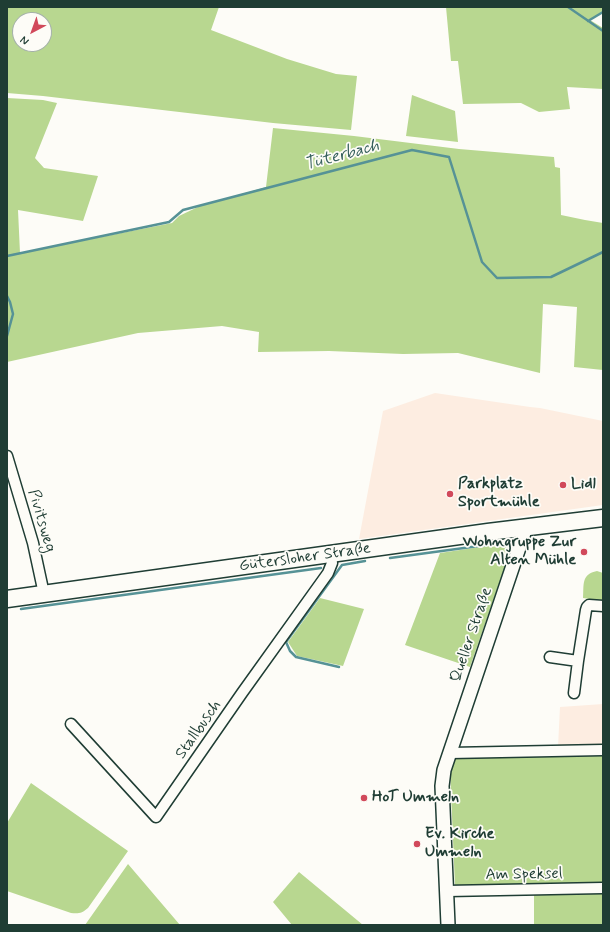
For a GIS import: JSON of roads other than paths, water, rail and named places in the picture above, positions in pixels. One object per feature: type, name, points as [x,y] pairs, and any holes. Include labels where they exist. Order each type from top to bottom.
[{"type":"main road","name":"Gütersloher Straße","points":[[7,600],[235,567],[526,527],[603,518]]},
{"type":"street","name":"Pivitsweg","points":[[7,456],[33,543],[44,594]]},
{"type":"street","name":"Queller Straße","points":[[448,925],[442,786],[444,770],[526,527]]},
{"type":"street","name":"Stallbusch","points":[[71,724],[156,817],[328,573],[332,563],[331,555]]},
{"type":"street","points":[[574,693],[587,607],[589,605],[603,606]]},
{"type":"street","points":[[550,657],[578,661]]},
{"type":"street","points":[[450,753],[603,750]]},
{"type":"street","name":"Am Speksel","points":[[447,891],[603,888]]},
{"type":"waterway","points":[[568,7],[603,31]]},
{"type":"waterway","points":[[588,21],[603,12]]},
{"type":"waterway","name":"Tüterbach","points":[[7,256],[169,222],[183,210],[412,150],[449,157],[482,262],[497,278],[551,277],[603,252]]},
{"type":"waterway","name":"Tüterbach","points":[[7,296],[13,314],[7,336]]},
{"type":"waterway","points":[[390,558],[501,543]]},
{"type":"waterway","points":[[339,667],[296,657],[290,651],[286,642],[342,565],[365,561]]},
{"type":"waterway","points":[[21,609],[321,568]]},
{"type":"place","name":"Lidl","points":[[563,485]]},
{"type":"place","name":"Parkplatz Sportmühle","points":[[450,494]]},
{"type":"place","name":"Wohngruppe Zur Alten Mühle","points":[[584,552]]},
{"type":"place","name":"HoT Ummeln","points":[[364,798]]},
{"type":"place","name":"Ev. Kirche Ummeln","points":[[417,844]]}]
